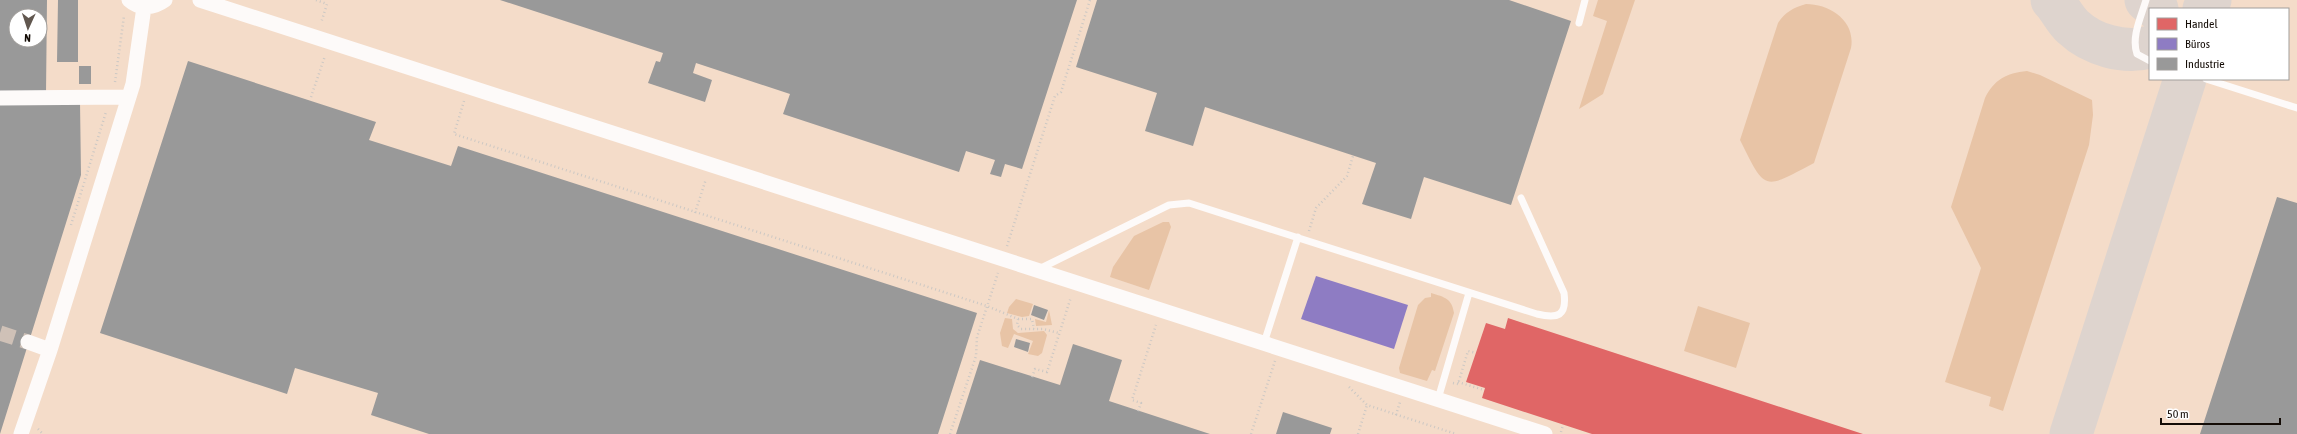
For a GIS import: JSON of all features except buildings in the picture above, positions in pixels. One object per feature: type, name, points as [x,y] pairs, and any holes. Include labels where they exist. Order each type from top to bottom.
[{"type":"street","points":[[129,0],[134,4],[144,7],[152,7],[165,0]]},
{"type":"street","points":[[200,0],[1264,342],[1544,434]]},
{"type":"street","points":[[21,434],[50,350],[129,98],[133,84],[144,7]]},
{"type":"street","points":[[0,98],[129,98]]},
{"type":"street","points":[[28,342],[50,350]]},
{"type":"lane","points":[[1579,23],[1585,0]]},
{"type":"lane","points":[[2146,0],[2134,38],[2134,46],[2137,54],[2149,60]]},
{"type":"lane","points":[[2209,80],[2297,108]]},
{"type":"lane","points":[[1037,270],[1169,205],[1189,203],[1550,318],[1558,316],[1563,311],[1565,302],[1564,293],[1521,198]]},
{"type":"lane","points":[[1264,342],[1298,238]]},
{"type":"lane","points":[[1438,399],[1469,293]]},
{"type":"path","points":[[316,0],[327,4],[321,23]]},
{"type":"path","points":[[950,434],[976,356],[977,337],[1002,259],[1055,96],[1061,92],[1090,0]]},
{"type":"path","points":[[69,232],[117,72],[124,15]]},
{"type":"path","points":[[311,97],[329,42]]},
{"type":"path","points":[[458,96],[465,98],[454,134],[987,306],[1018,319],[1032,319],[1034,329]]},
{"type":"path","points":[[695,213],[710,164]]},
{"type":"path","points":[[1032,377],[1035,368],[1047,372],[1071,297]]},
{"type":"path","points":[[1018,319],[1017,325],[1021,329],[1043,329],[1059,333]]},
{"type":"path","points":[[1138,411],[1141,403],[1132,400],[1156,324]]},
{"type":"path","points":[[1251,434],[1275,361]]},
{"type":"path","points":[[1458,382],[1484,390]]},
{"type":"path","points":[[1346,384],[1367,405],[1456,434]]},
{"type":"path","points":[[1358,434],[1367,405]]},
{"type":"path","points":[[1560,434],[1563,425]]},
{"type":"shaded area","points":[[0,0],[2297,0],[2297,434],[0,434]]},
{"type":"shaded area","points":[[1598,0],[1635,0],[1603,94],[1579,109],[1607,21],[1593,16]]},
{"type":"shaded area","points":[[1806,4],[1824,7],[1839,16],[1845,22],[1849,30],[1851,48],[1814,163],[1785,178],[1775,181],[1768,181],[1761,177],[1755,169],[1740,140],[1778,23],[1790,11]]},
{"type":"shaded area","points":[[2027,71],[2040,75],[2092,100],[2093,115],[2089,145],[2003,411],[1989,406],[1991,397],[1945,382],[1981,268],[1951,207],[1985,98],[1992,86],[2002,78]]},
{"type":"shaded area","points":[[1163,222],[1169,222],[1171,227],[1149,290],[1110,277],[1113,267],[1134,236]]},
{"type":"shaded area","points":[[1431,293],[1447,299],[1452,305],[1454,313],[1435,371],[1432,370],[1427,381],[1400,373],[1399,368],[1418,305],[1425,298],[1431,297]]},
{"type":"shaded area","points":[[1016,299],[1033,304],[1029,316],[1022,317],[1007,313],[1009,307]]},
{"type":"shaded area","points":[[1698,306],[1750,323],[1736,368],[1684,351]]},
{"type":"shaded area","points":[[1049,310],[1052,325],[1036,326],[1035,319],[1046,322]]},
{"type":"shaded area","points":[[1005,318],[1012,319],[1013,329],[1018,333],[1044,331],[1047,335],[1042,353],[1038,356],[1028,354],[1033,341],[1014,334],[1008,348],[1002,346],[1000,333]]},
{"type":"taxiway","points":[[2052,0],[2070,24],[2089,39],[2119,48],[2140,49],[2149,47]]},
{"type":"taxiway","points":[[2146,0],[2156,8]]},
{"type":"taxiway","points":[[2205,8],[2210,0]]},
{"type":"taxiway","points":[[2071,434],[2185,80]]},
{"type":"tunnel","points":[[0,333],[28,342]]}]
